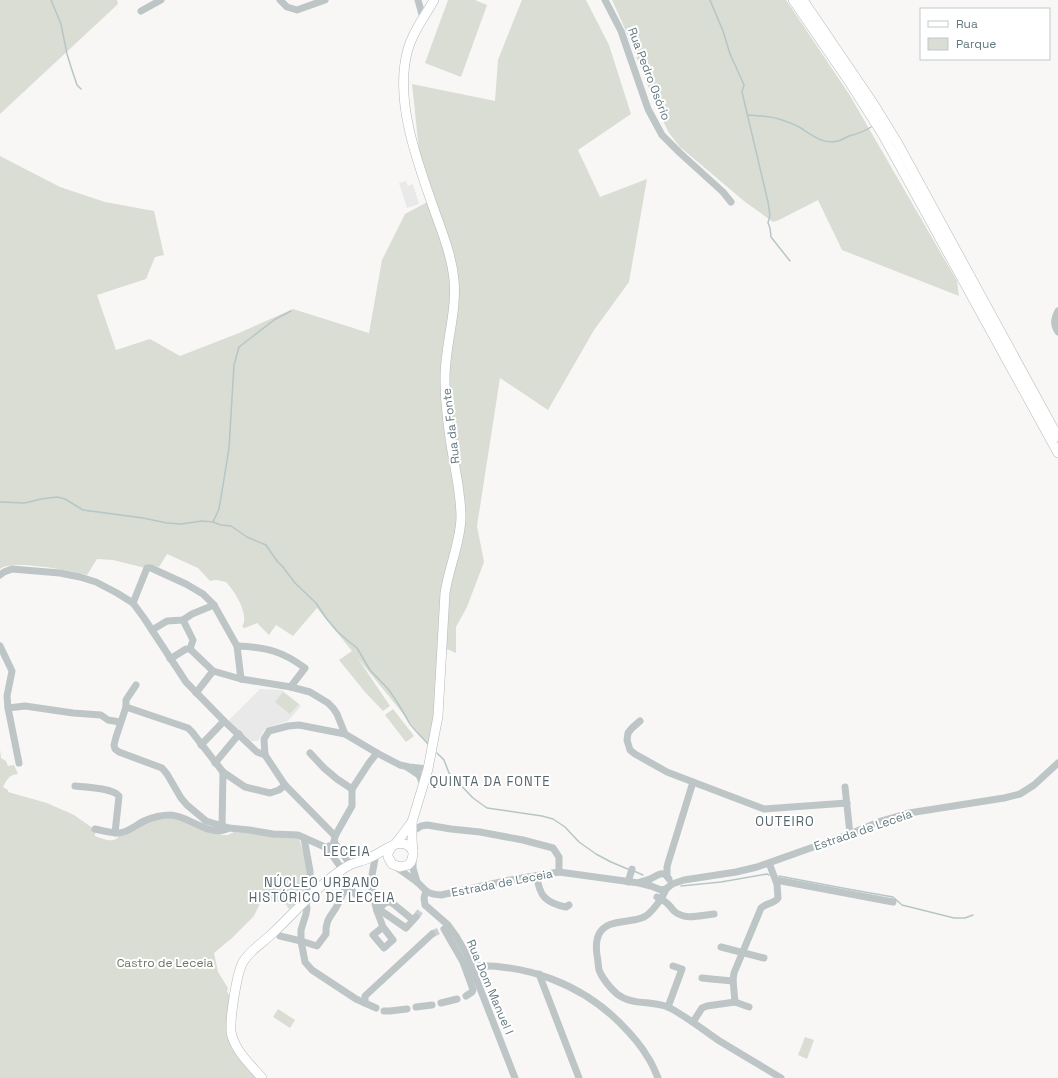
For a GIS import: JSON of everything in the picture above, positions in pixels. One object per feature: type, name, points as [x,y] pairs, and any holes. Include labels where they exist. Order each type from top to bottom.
[{"type":"main road","name":"Rua da Fonte","points":[[412,855],[413,824],[428,769],[439,705],[445,593],[459,535],[461,510],[448,424],[445,389],[446,364],[454,308],[455,289],[446,243],[412,142],[407,118],[404,88],[404,73],[408,48],[415,31],[434,0]]},
{"type":"main road","points":[[793,0],[850,83],[886,139],[1058,453]]},
{"type":"main road","points":[[803,0],[875,106],[901,149],[1058,436]]},
{"type":"main road","name":"Rua da Fonte","points":[[394,844],[413,824]]},
{"type":"main road","points":[[262,1078],[236,1046],[230,1028],[241,965],[248,955],[274,932],[305,900],[319,887],[346,867],[372,858],[394,844],[404,843],[408,845],[412,855],[411,862],[404,867],[394,866],[384,861],[372,858]]},
{"type":"main road","points":[[394,844],[388,853],[388,857],[394,866]]},
{"type":"street","points":[[141,11],[161,0]]},
{"type":"street","points":[[280,0],[287,7],[298,10],[325,0]]},
{"type":"street","points":[[418,0],[423,18]]},
{"type":"street","name":"Rua Pedro Osório","points":[[605,0],[621,32],[648,109],[662,135],[723,192],[731,202]]},
{"type":"street","points":[[1058,311],[1054,322],[1058,332]]},
{"type":"street","points":[[133,603],[147,568],[151,568],[186,584],[203,594],[214,605],[237,646],[241,679]]},
{"type":"street","points":[[0,575],[12,569],[80,576],[96,582],[133,603],[186,682],[257,752],[265,755]]},
{"type":"street","points":[[152,630],[167,621],[183,620],[192,614],[214,605]]},
{"type":"street","points":[[183,620],[193,640],[190,649]]},
{"type":"street","points":[[151,642],[156,637]]},
{"type":"street","points":[[0,646],[12,671],[7,696],[19,763]]},
{"type":"street","points":[[237,646],[257,647],[280,653],[305,668],[291,687]]},
{"type":"street","points":[[170,659],[186,649],[190,649]]},
{"type":"street","points":[[190,649],[213,671],[241,679],[291,687],[310,692],[328,703],[337,714],[345,734]]},
{"type":"street","points":[[196,693],[213,671]]},
{"type":"street","points":[[136,685],[126,700],[126,707],[120,722],[114,745],[115,749],[123,754],[162,768],[181,798],[206,821],[225,827],[273,834],[294,835],[304,838],[327,848],[346,867]]},
{"type":"street","points":[[8,708],[25,706],[73,713],[101,715],[108,720],[120,722]]},
{"type":"street","points":[[126,707],[188,728],[223,772],[245,787],[270,793],[279,790],[285,785]]},
{"type":"street","points":[[201,745],[224,721]]},
{"type":"street","points":[[640,721],[628,733],[627,740],[630,750],[667,772],[764,809],[847,803]]},
{"type":"street","points":[[280,936],[317,946],[326,934],[325,927],[330,916],[338,906],[346,886],[346,867],[335,839],[285,785],[265,755],[264,739],[267,733],[272,729],[300,725],[345,734],[395,763],[407,767],[428,769]]},
{"type":"street","points":[[215,763],[239,734]]},
{"type":"street","points":[[310,753],[324,768],[352,789]]},
{"type":"street","points":[[327,848],[335,839],[352,806],[352,789],[377,753]]},
{"type":"street","name":"Estrada de Leceia","points":[[667,888],[684,880],[736,872],[770,863],[909,813],[1004,798],[1020,794],[1034,785],[1058,763]]},
{"type":"street","points":[[407,767],[419,775],[423,784]]},
{"type":"street","points":[[95,829],[115,833],[121,832],[130,830],[158,816],[173,815],[187,819],[198,825],[222,831],[225,827],[223,772]]},
{"type":"street","points":[[693,782],[667,867],[670,882],[667,888],[659,898],[656,905],[644,917],[615,923],[606,927],[600,933],[596,948],[599,969],[616,993],[624,998],[668,1007],[781,1078]]},
{"type":"street","points":[[75,786],[101,788],[119,796],[115,833]]},
{"type":"street","points":[[845,787],[850,834]]},
{"type":"street","points":[[413,824],[480,832],[554,848],[559,857],[559,872]]},
{"type":"street","points":[[304,838],[310,871],[310,886],[305,900],[307,908],[301,930],[301,941],[305,962],[312,970],[356,999],[376,1008]]},
{"type":"street","points":[[412,855],[413,868],[417,882]]},
{"type":"street","points":[[372,858],[372,892],[379,910],[383,927]]},
{"type":"street","points":[[668,863],[656,876],[654,883],[659,898],[667,902],[675,911],[683,916],[687,917],[714,914]]},
{"type":"street","points":[[735,1002],[733,981],[736,967],[761,908],[778,898],[776,880],[770,863]]},
{"type":"street","points":[[394,866],[417,882],[426,891]]},
{"type":"street","points":[[628,882],[631,871]]},
{"type":"street","name":"Estrada de Leceia","points":[[426,891],[441,895],[510,880],[559,872],[639,883],[656,888]]},
{"type":"street","points":[[656,876],[661,874],[668,877]]},
{"type":"street","points":[[536,876],[539,890],[548,902],[558,906],[566,907],[569,905]]},
{"type":"street","name":"Estrada de Leceia","points":[[639,883],[656,876]]},
{"type":"street","name":"Estrada de Leceia","points":[[668,877],[684,880]]},
{"type":"street","points":[[776,880],[893,902]]},
{"type":"street","points":[[346,886],[355,894]]},
{"type":"street","points":[[656,888],[661,890],[667,888]]},
{"type":"street","name":"Rua Dom Manuel I","points":[[426,891],[423,908],[460,942],[472,966],[516,1078]]},
{"type":"street","points":[[386,902],[391,902],[414,918],[406,928],[379,910],[386,902]]},
{"type":"street","points":[[444,928],[461,958],[473,990],[466,996]]},
{"type":"street","points":[[366,1003],[365,996],[432,934]]},
{"type":"street","points":[[721,947],[764,958]]},
{"type":"street","points":[[472,966],[511,968],[539,974],[579,992],[600,1005],[612,1015],[634,1038],[648,1057],[658,1078]]},
{"type":"street","points":[[668,1007],[686,970],[674,966]]},
{"type":"street","points":[[539,974],[579,1078]]},
{"type":"street","points":[[702,978],[733,981]]},
{"type":"street","points":[[441,1003],[457,999]]},
{"type":"street","points":[[693,1022],[702,1008],[706,1006],[735,1002],[749,1007]]},
{"type":"street","points":[[416,1007],[432,1005]]},
{"type":"street","points":[[384,1011],[407,1009]]},
{"type":"shaded area","points":[[406,181],[408,186],[413,184],[419,204],[407,208],[399,183]]},
{"type":"shaded area","points":[[260,689],[282,690],[301,706],[288,721],[264,730],[258,741],[251,741],[228,721]]},
{"type":"green space","points":[[0,0],[117,0],[118,4],[0,114]]},
{"type":"green space","points":[[448,0],[475,0],[487,5],[461,77],[425,63]]},
{"type":"green space","points":[[522,0],[586,0],[609,45],[631,114],[578,150],[600,197],[647,179],[629,282],[594,330],[548,410],[500,378],[477,526],[484,562],[467,607],[456,627],[456,653],[447,649],[430,747],[357,657],[390,706],[383,711],[365,692],[339,660],[352,651],[317,608],[293,636],[276,625],[269,635],[257,623],[245,628],[242,627],[244,622],[243,611],[236,595],[226,582],[216,580],[210,581],[198,568],[167,554],[159,567],[152,565],[145,568],[113,560],[97,559],[87,575],[29,565],[7,566],[0,569],[0,156],[60,187],[105,202],[154,211],[164,255],[155,257],[146,279],[97,295],[116,350],[150,339],[180,356],[239,333],[293,309],[369,333],[382,260],[405,214],[435,198],[419,150],[412,84],[495,101],[498,60]]},
{"type":"green space","points":[[612,0],[786,0],[849,94],[957,281],[959,296],[842,250],[818,200],[773,222],[744,201],[680,147],[669,133],[660,115]]},
{"type":"green space","points":[[283,692],[299,704],[290,714],[275,702]]},
{"type":"green space","points":[[393,709],[414,736],[406,742],[385,715]]},
{"type":"green space","name":"Castro de Leceia","points":[[0,749],[1,758],[6,761],[8,766],[14,765],[18,774],[10,776],[3,787],[8,790],[8,792],[47,803],[74,815],[97,831],[95,836],[106,840],[115,839],[120,834],[152,819],[175,818],[218,832],[222,835],[228,835],[234,832],[299,838],[304,853],[307,877],[304,891],[299,899],[289,909],[285,902],[261,901],[254,916],[232,938],[214,953],[218,972],[228,988],[227,991],[230,997],[229,1040],[232,1049],[257,1078],[0,1078]]},
{"type":"green space","points":[[278,1009],[295,1020],[290,1028],[273,1017]]},
{"type":"green space","points":[[805,1037],[814,1040],[807,1059],[798,1055]]},
{"type":"waterway","points":[[51,0],[61,24],[67,54],[77,85],[81,89]]},
{"type":"waterway","points":[[710,0],[723,31],[730,54],[744,85],[742,92],[768,202],[770,215],[768,223],[771,237],[790,261]]},
{"type":"waterway","points":[[748,115],[770,117],[782,120],[797,126],[817,138],[832,142],[858,134],[871,127]]},
{"type":"waterway","points":[[213,522],[219,509],[229,448],[234,365],[239,347],[274,320],[291,311]]},
{"type":"waterway","points":[[0,502],[25,503],[57,497],[65,499],[83,510],[143,518],[167,523],[181,524],[202,521],[213,522],[231,526],[247,537],[266,545],[295,583],[316,603],[337,631],[357,648],[370,670],[389,690],[410,724],[428,744]]},
{"type":"waterway","points":[[437,753],[444,760],[449,773],[473,798],[487,808],[553,819],[565,827],[579,842],[596,854],[630,870]]},
{"type":"waterway","points":[[634,871],[643,875]]},
{"type":"waterway","points":[[681,886],[721,882],[767,874],[769,875]]},
{"type":"waterway","points":[[779,876],[893,897],[902,905],[954,918],[965,918],[973,915]]},
{"type":"tunnel","points":[[416,917],[421,910]]},
{"type":"tunnel","points":[[432,934],[441,930]]},
{"type":"district","name":"QUINTA DA FONTE","points":[[490,781]]},
{"type":"district","name":"OUTEIRO","points":[[785,821]]},
{"type":"district","name":"LECEIA","points":[[347,851]]},
{"type":"district","name":"NÚCLEO URBANO HISTÓRICO DE LECEIA","points":[[322,890]]}]
